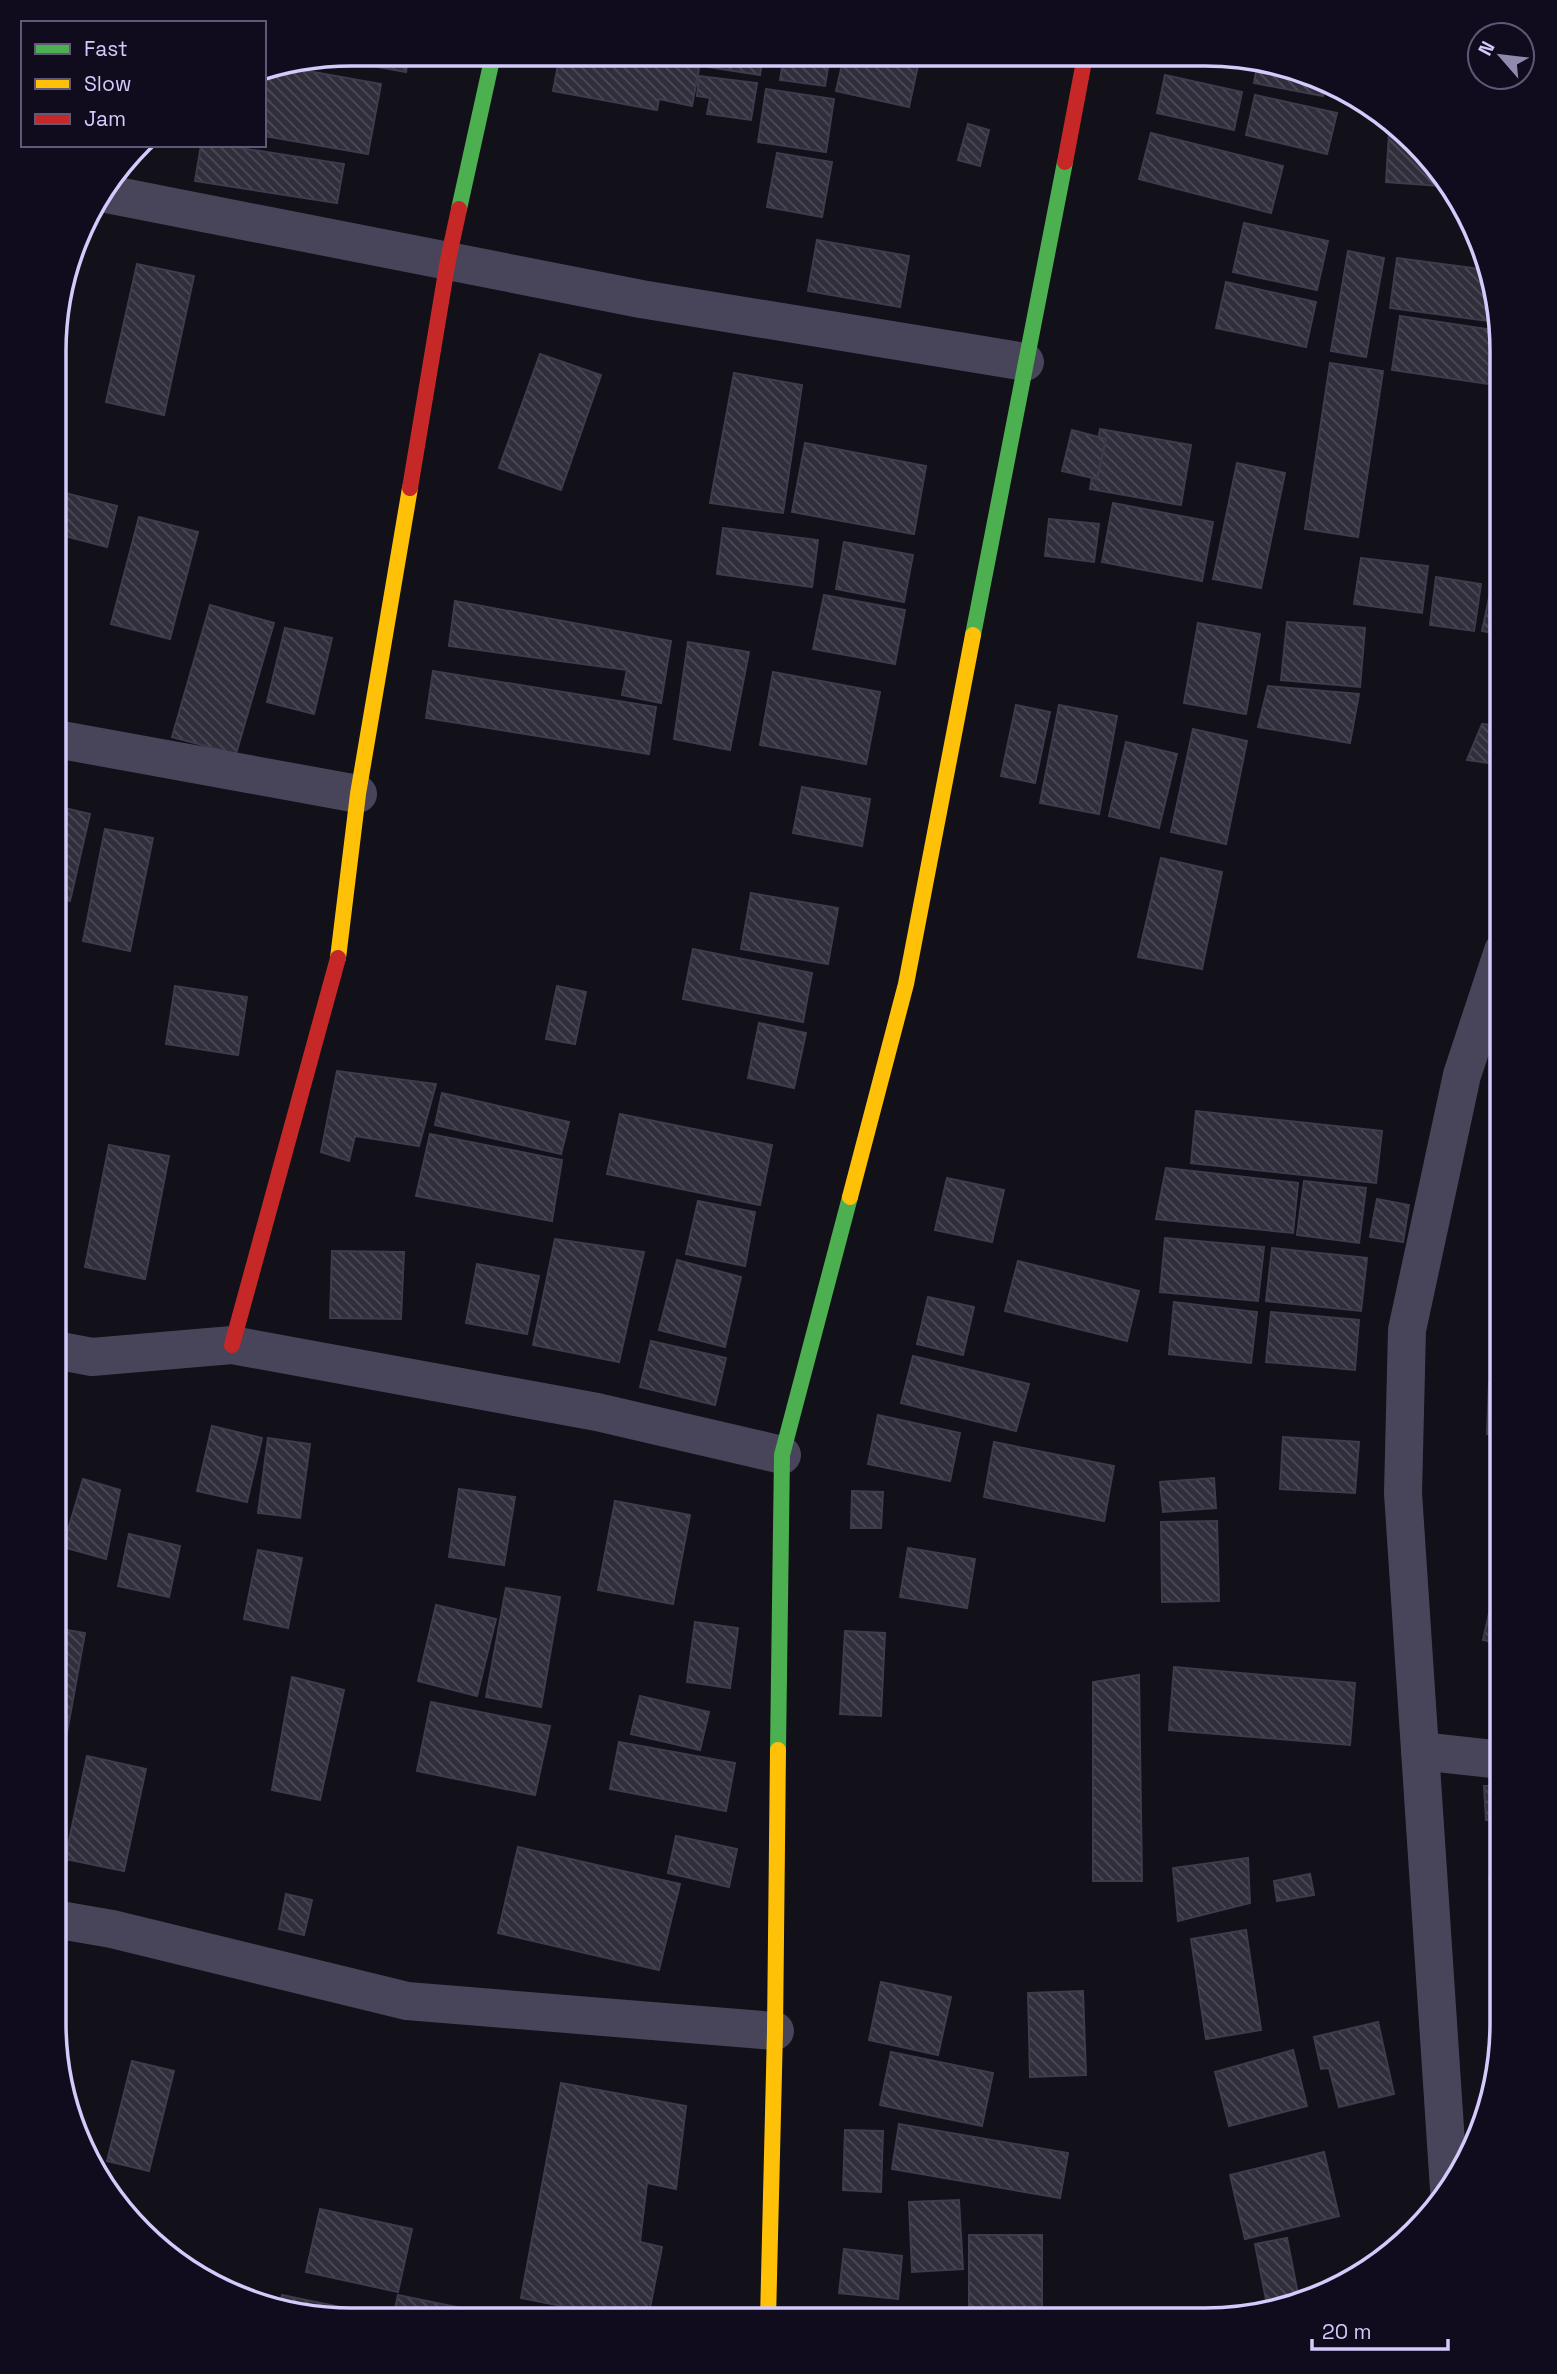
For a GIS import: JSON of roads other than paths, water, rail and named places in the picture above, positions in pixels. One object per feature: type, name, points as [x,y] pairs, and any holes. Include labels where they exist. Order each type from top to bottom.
[{"type":"street","points":[[232,1345],[340,951],[358,794],[448,260],[491,66]]},
{"type":"street","points":[[768,2308],[775,2031],[782,1455],[906,984],[1083,66]]},
{"type":"street","points":[[113,195],[641,299],[1025,362]]},
{"type":"street","points":[[66,741],[358,794]]},
{"type":"street","points":[[1449,2171],[1403,1493],[1406,1330],[1462,1075],[1490,990]]},
{"type":"street","points":[[66,1352],[92,1357],[232,1345],[597,1412],[782,1455]]},
{"type":"street","points":[[1420,1751],[1490,1759]]},
{"type":"street","points":[[66,1921],[112,1929],[407,2001],[775,2031]]}]
